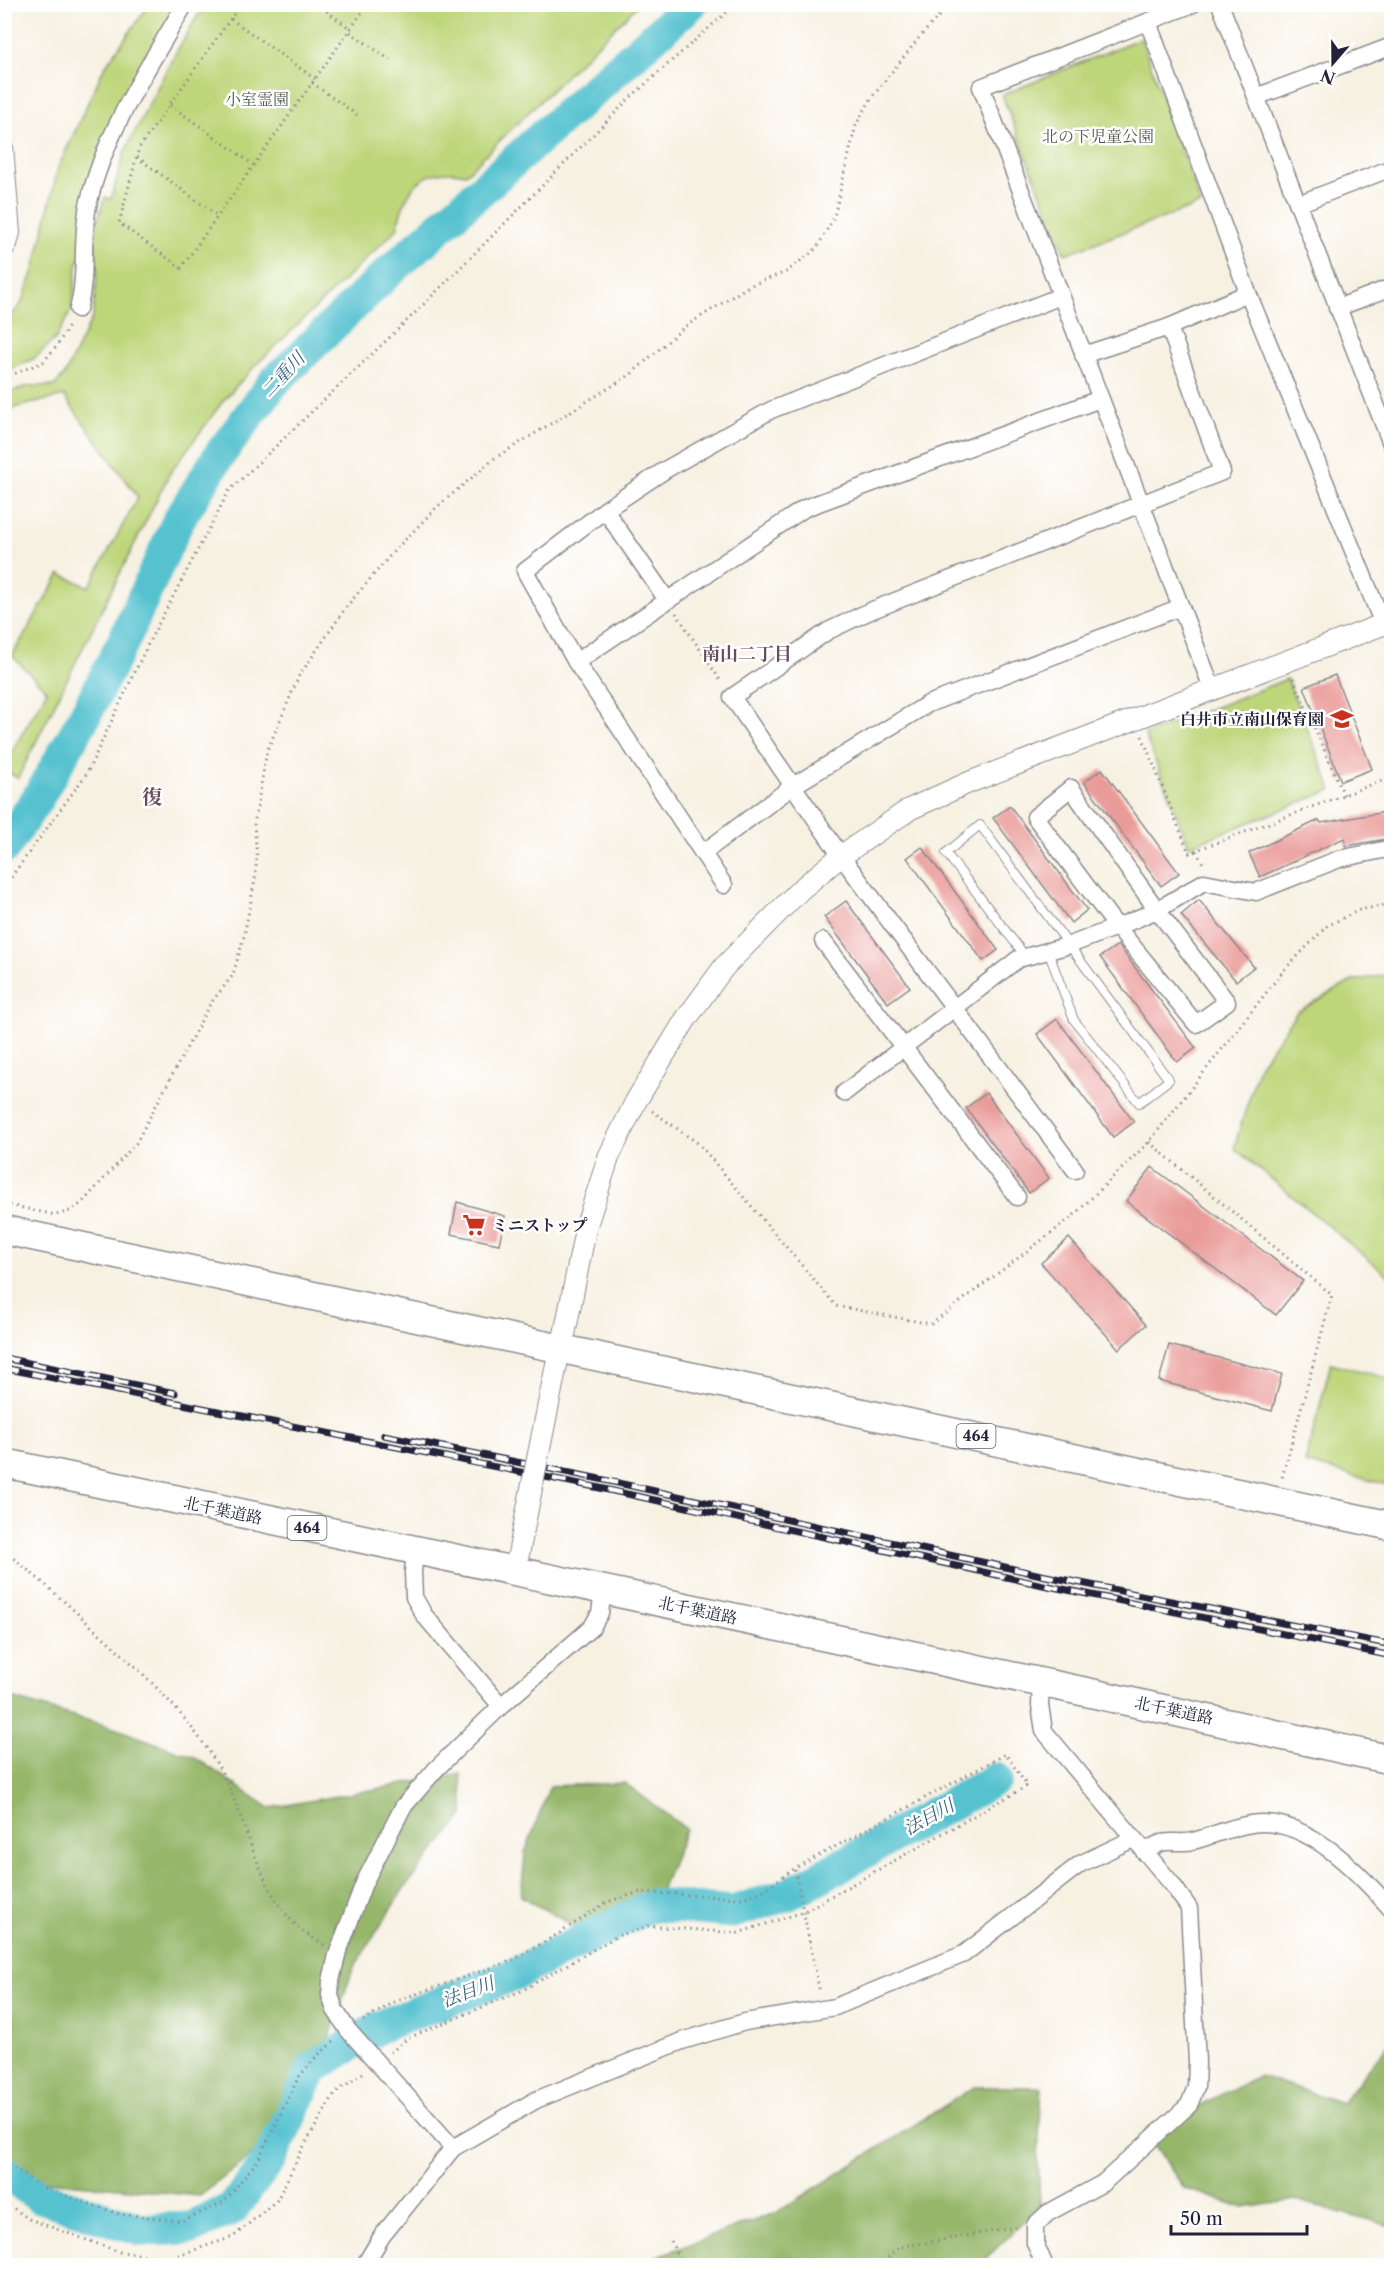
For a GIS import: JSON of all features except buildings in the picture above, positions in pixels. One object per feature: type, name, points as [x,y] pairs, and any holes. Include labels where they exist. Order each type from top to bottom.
[{"type":"highway","name":"464","points":[[4,1230],[559,1355],[1392,1526]]},
{"type":"highway","name":"北千葉道路","points":[[4,1463],[415,1550],[517,1563],[603,1590],[1041,1682],[1392,1760]]},
{"type":"street","points":[[78,309],[83,290],[83,233],[89,198],[108,145],[125,109],[185,4]]},
{"type":"street","points":[[1193,4],[981,87],[1212,688]]},
{"type":"street","points":[[1220,4],[1337,308],[1385,410],[1392,446]]},
{"type":"street","points":[[517,1563],[586,1227],[609,1156],[636,1101],[686,1019],[724,967],[800,890],[841,856],[910,809],[970,782],[1387,622],[1248,294],[1148,22]]},
{"type":"street","points":[[1256,97],[1392,46]]},
{"type":"street","points":[[1298,204],[1392,168]]},
{"type":"street","points":[[1337,308],[1392,287]]},
{"type":"street","points":[[1083,354],[1169,327],[1248,294]]},
{"type":"street","points":[[724,885],[576,662],[525,571],[664,470],[771,410],[1060,296]]},
{"type":"street","points":[[1074,1170],[841,856],[732,697],[828,631],[870,611],[1222,472],[1169,327]]},
{"type":"street","points":[[576,662],[805,508],[1100,399]]},
{"type":"street","points":[[606,510],[667,600]]},
{"type":"street","points":[[703,852],[793,786],[928,704],[1181,607]]},
{"type":"street","points":[[1071,788],[1157,910],[1227,1002],[1196,1024],[1117,927],[1035,817],[1071,788]]},
{"type":"street","points":[[844,1093],[1018,959],[1070,945],[1117,927],[1157,910],[1204,882],[1256,891],[1339,860],[1392,848]]},
{"type":"street","points":[[823,941],[1017,1197]]},
{"type":"street","points":[[415,1550],[414,1597],[424,1615],[501,1706]]},
{"type":"street","points":[[453,2148],[348,2030],[335,2010],[330,1995],[337,1955],[364,1883],[403,1807],[436,1769],[501,1706],[592,1627],[600,1613],[603,1590]]},
{"type":"street","points":[[1041,1682],[1040,1705],[1044,1731],[1189,1908],[1196,2087],[1189,2106],[1103,2183],[1048,2213],[1035,2224],[1035,2243],[1045,2265]]},
{"type":"street","points":[[364,2265],[382,2236],[453,2148],[536,2100],[682,2042],[745,2022],[834,2007],[964,1954],[1080,1864],[1139,1846],[1162,1842],[1190,1842],[1252,1823],[1274,1825],[1295,1830],[1317,1840],[1365,1879],[1392,1910]]},
{"type":"lane","points":[[4,140],[9,147],[16,233],[13,245],[4,260]]},
{"type":"lane","points":[[1026,957],[946,853],[980,825],[1169,1080],[1139,1103],[1074,1020],[1048,951]]},
{"type":"path","points":[[241,4],[139,148],[119,223],[181,268],[368,4]]},
{"type":"path","points":[[316,4],[390,60]]},
{"type":"path","points":[[417,4],[426,10]]},
{"type":"path","points":[[4,887],[87,773],[150,640],[229,491],[416,312],[632,96],[736,4]]},
{"type":"path","points":[[4,1204],[56,1215],[70,1210],[82,1203],[136,1143],[210,1004],[232,975],[244,936],[255,880],[258,856],[254,825],[267,752],[299,676],[347,606],[394,551],[437,507],[495,458],[630,375],[683,328],[749,286],[786,272],[817,248],[834,217],[856,125],[872,97],[950,4]]},
{"type":"path","points":[[231,18],[315,79]]},
{"type":"path","points":[[312,83],[357,115]]},
{"type":"path","points":[[170,105],[254,165]]},
{"type":"path","points":[[137,156],[218,216]]},
{"type":"path","points":[[4,378],[43,362],[57,346],[78,309]]},
{"type":"path","points":[[667,600],[732,697]]},
{"type":"path","points":[[1286,660],[1344,795]]},
{"type":"path","points":[[1135,718],[1189,853],[1392,777]]},
{"type":"path","points":[[636,1101],[699,1144],[836,1306],[931,1324],[1071,1218],[1149,1142],[1284,970],[1327,926],[1359,910],[1392,904]]},
{"type":"path","points":[[1149,1142],[1332,1295],[1282,1478]]},
{"type":"path","points":[[4,1551],[32,1572],[129,1660],[181,1713],[222,1774],[236,1801],[256,1858],[274,1896],[298,1926],[337,1955]]},
{"type":"path","points":[[4,2161],[43,2188],[119,2214],[182,2221],[224,2202],[258,2160],[298,2078],[317,2056],[348,2030],[396,2001],[510,1961],[560,1933],[607,1902],[640,1892],[742,1898],[760,1892],[795,1869],[1006,1754],[1027,1786],[803,1912],[738,1933],[648,1926],[617,1936],[521,1991],[408,2038],[378,2063],[335,2093],[304,2146],[277,2200],[233,2237],[170,2258],[120,2252],[29,2219],[4,2202]]},
{"type":"path","points":[[795,1869],[824,2009]]},
{"type":"path","points":[[879,2265],[900,2247],[1035,2224]]},
{"type":"path","points":[[670,2241],[682,2265]]},
{"type":"green space","points":[[149,5],[179,5],[121,106],[77,267],[72,309],[56,338],[35,358],[5,372],[5,323],[21,304],[34,271],[58,168],[104,68]]},
{"type":"green space","name":"小室霊園","points":[[204,5],[638,5],[466,174],[438,173],[418,183],[405,202],[397,229],[254,367],[223,401],[170,473],[18,778],[5,771],[5,763],[47,691],[12,656],[60,574],[89,587],[138,497],[64,396],[17,407],[5,413],[5,394],[28,386],[54,386],[65,374],[93,316],[97,273],[94,238],[105,197],[111,199],[125,151],[171,61]]},
{"type":"green space","name":"北の下児童公園","points":[[1141,38],[1201,204],[1065,254],[1002,95]]},
{"type":"green space","points":[[1287,679],[1332,790],[1189,846],[1145,735]]},
{"type":"green space","points":[[1392,974],[1391,1278],[1234,1148],[1259,1066],[1297,1012],[1352,981]]},
{"type":"green space","points":[[1331,1363],[1391,1379],[1391,1486],[1305,1463]]},
{"type":"green space","points":[[4,1696],[108,1726],[194,1757],[270,1808],[461,1774],[464,1815],[404,1888],[353,1969],[303,2115],[200,2196],[37,2180],[5,2155]]},
{"type":"green space","points":[[625,1783],[686,1829],[661,1890],[579,1929],[521,1896],[525,1853],[550,1786]]},
{"type":"green space","points":[[1391,2041],[1391,2227],[1296,2200],[1244,2208],[1184,2188],[1145,2131],[1260,2076],[1342,2103]]},
{"type":"green space","points":[[974,2087],[1042,2087],[1038,2156],[1040,2206],[979,2265],[633,2265],[778,2212]]},
{"type":"waterway","name":"二重川","points":[[4,848],[37,799],[82,721],[123,642],[178,521],[220,454],[275,381],[380,280],[691,4]]},
{"type":"waterway","name":"法目川","points":[[4,2172],[38,2196],[141,2230],[191,2228],[233,2208],[270,2159],[313,2068],[379,2027],[513,1975],[653,1905],[733,1912],[789,1894],[996,1779]]},
{"type":"railway","points":[[4,1358],[175,1393]]},
{"type":"railway","points":[[4,1368],[595,1487],[1043,1585],[1392,1656]]},
{"type":"railway","points":[[384,1435],[595,1478],[1046,1576],[1392,1645]]},
{"type":"place","name":"白井市立南山保育園","points":[[1342,719]]},
{"type":"place","name":"ミニストップ","points":[[474,1225]]},
{"type":"district","name":"南山二丁目","points":[[747,654]]},
{"type":"district","name":"復","points":[[152,797]]}]
